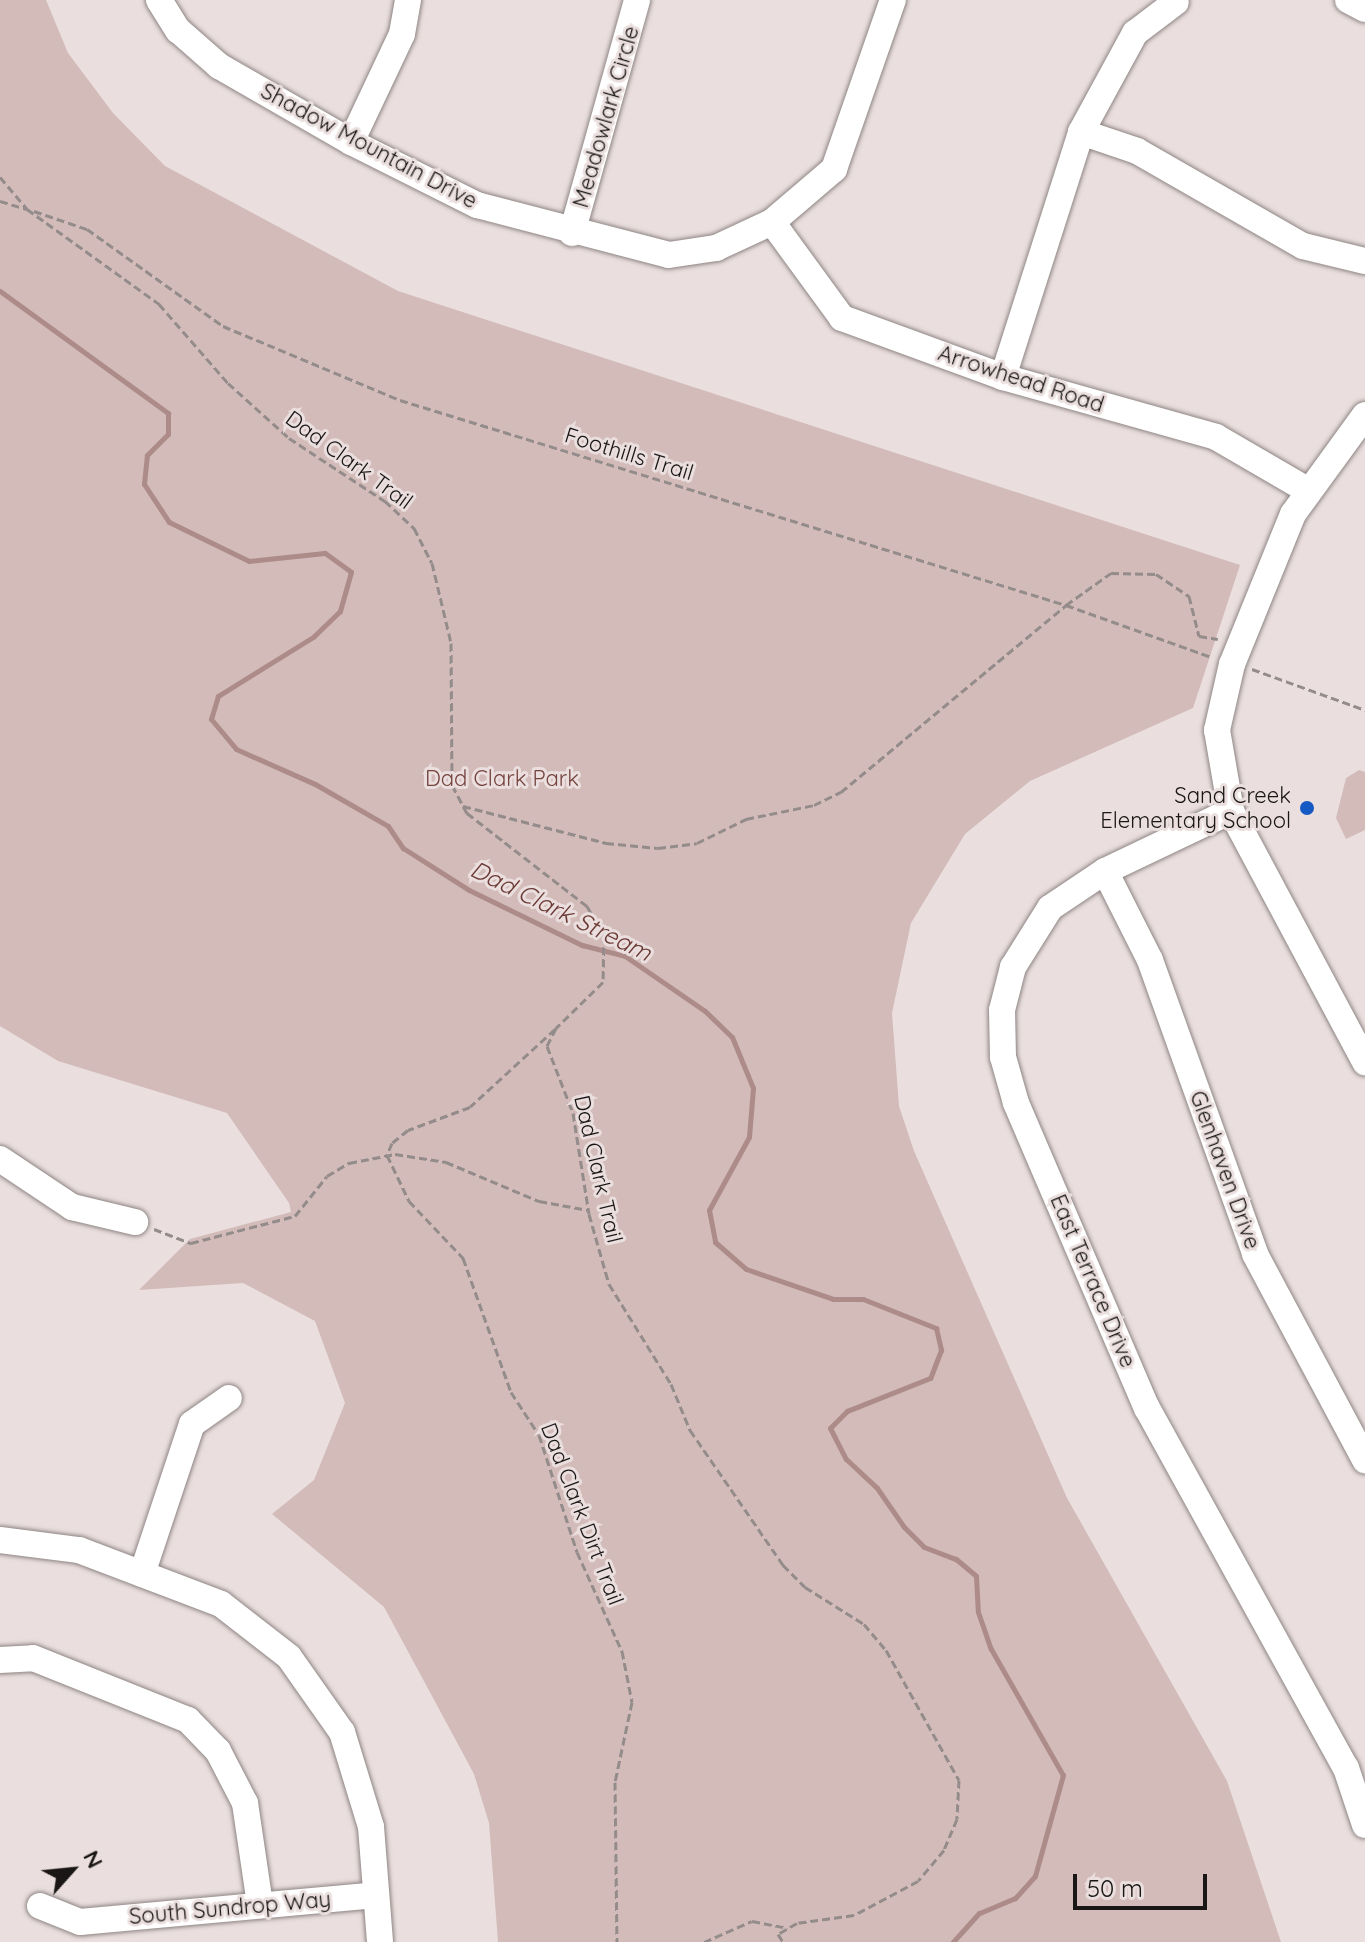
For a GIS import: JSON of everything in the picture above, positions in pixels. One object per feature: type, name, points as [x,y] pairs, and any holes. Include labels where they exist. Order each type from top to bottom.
[{"type":"street","name":"Shadow Mountain Drive","points":[[159,0],[178,30],[219,66],[351,142],[477,205],[572,233],[669,255],[716,248],[772,222],[834,169],[893,0]]},
{"type":"street","points":[[351,142],[402,34],[408,0]]},
{"type":"street","name":"Meadowlark Circle","points":[[572,233],[637,0]]},
{"type":"street","points":[[1348,0],[1365,9]]},
{"type":"street","points":[[1003,377],[1081,132],[1135,33],[1176,2]]},
{"type":"street","points":[[1081,132],[1137,151],[1303,246],[1365,261]]},
{"type":"street","name":"Arrowhead Road","points":[[772,222],[842,318],[1003,377],[1216,437],[1307,490]]},
{"type":"street","points":[[1365,415],[1307,490],[1230,655],[1217,730],[1231,811],[1365,1062]]},
{"type":"street","name":"East Terrace Drive","points":[[1231,811],[1105,871],[1050,908],[1027,938],[1002,1010],[1007,1068],[1016,1103],[1147,1408],[1346,1768],[1365,1825]]},
{"type":"street","name":"Glenhaven Drive","points":[[1105,871],[1150,960],[1255,1254],[1365,1460]]},
{"type":"street","points":[[0,1159],[72,1207],[135,1222]]},
{"type":"street","points":[[142,1574],[192,1424],[229,1398]]},
{"type":"street","points":[[0,1540],[79,1550],[221,1604],[289,1657],[342,1732],[371,1827],[380,1942]]},
{"type":"street","points":[[0,1660],[33,1658],[188,1720],[218,1751],[245,1803],[260,1905]]},
{"type":"street","name":"South Sundrop Way","points":[[40,1906],[80,1922],[376,1895]]},
{"type":"path","name":"Dad Clark Trail","points":[[0,177],[27,209],[159,304],[228,383],[289,438],[385,501],[414,528],[443,598],[451,643],[448,756],[452,785],[463,806]]},
{"type":"path","name":"Foothills Trail","points":[[0,201],[87,229],[223,326],[400,400],[1230,655]]},
{"type":"path","points":[[463,806],[606,843],[658,848],[697,843],[746,819],[814,805],[841,792],[1066,605],[1111,573],[1156,574],[1189,596],[1199,636],[1263,675],[1365,710]]},
{"type":"path","points":[[387,1155],[392,1143],[408,1130],[480,1099],[593,996],[603,982],[606,962],[604,939],[587,906],[463,806]]},
{"type":"path","name":"Dad Clark Trail","points":[[556,1028],[547,1046],[573,1113],[588,1210],[609,1284],[671,1384],[690,1430],[783,1565],[805,1587],[864,1624],[886,1650],[959,1780],[957,1819],[944,1850],[918,1881],[854,1915],[788,1928],[752,1921],[704,1942]]},
{"type":"path","points":[[135,1222],[191,1243],[295,1216],[327,1176],[349,1163],[387,1155],[417,1154],[539,1201],[588,1210]]},
{"type":"path","name":"Dad Clark Dirt Trail","points":[[387,1155],[409,1201],[463,1258],[506,1379],[539,1435],[577,1552],[622,1651],[632,1702],[615,1782],[617,1942]]},
{"type":"path","points":[[783,1942],[778,1934],[788,1928]]},
{"type":"green space","name":"Dad Clark Park","points":[[0,0],[46,0],[68,53],[113,113],[165,166],[398,291],[1240,565],[1193,708],[1030,781],[965,834],[911,923],[892,1013],[899,1106],[914,1151],[1067,1498],[1227,1781],[1281,1942],[498,1942],[489,1823],[474,1774],[384,1607],[272,1514],[314,1480],[345,1403],[315,1321],[243,1283],[139,1290],[190,1239],[291,1212],[289,1203],[227,1113],[58,1061],[0,1026]]},
{"type":"green space","points":[[1359,770],[1365,772],[1365,830],[1346,839],[1336,818],[1346,778]]},
{"type":"waterway","name":"Dad Clark Stream","points":[[0,291],[168,413],[168,434],[147,455],[144,484],[169,522],[249,561],[325,553],[351,572],[340,611],[313,637],[218,696],[211,719],[236,749],[315,784],[388,826],[403,848],[469,890],[582,945],[625,956],[705,1011],[732,1037],[753,1088],[749,1137],[709,1210],[715,1242],[746,1269],[833,1299],[863,1299],[936,1328],[941,1350],[930,1378],[847,1411],[830,1428],[846,1459],[877,1488],[904,1527],[924,1547],[956,1559],[976,1576],[978,1612],[991,1649],[1063,1775],[1035,1876],[1015,1898],[979,1913],[953,1942]]},
{"type":"place","name":"Sand Creek Elementary School","points":[[1307,808]]}]
